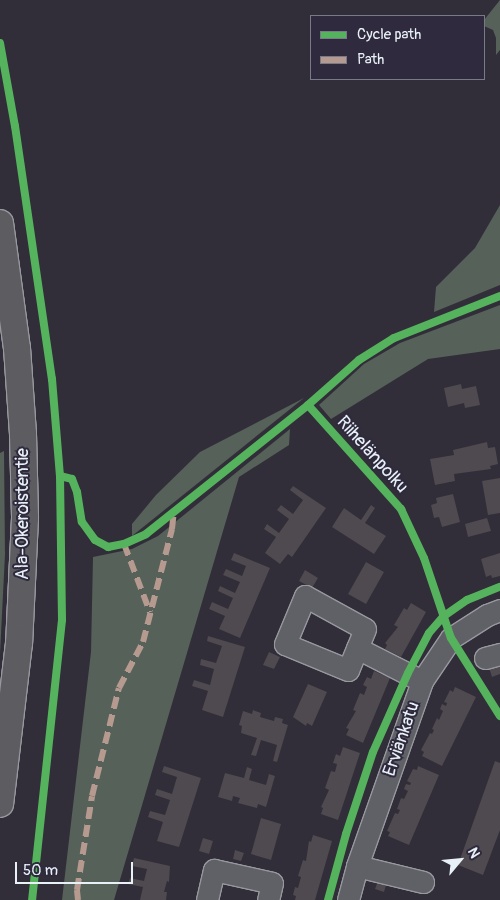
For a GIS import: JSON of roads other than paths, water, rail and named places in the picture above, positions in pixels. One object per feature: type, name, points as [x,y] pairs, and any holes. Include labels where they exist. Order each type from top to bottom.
[{"type":"main road","name":"Ala-Okeroistentie","points":[[0,223],[17,348],[25,518],[18,652],[0,804]]},
{"type":"street","name":"Erviänkatu","points":[[348,900],[422,680],[451,638],[487,615],[500,610]]},
{"type":"street","points":[[357,648],[422,680]]},
{"type":"street","points":[[358,866],[423,882]]},
{"type":"street","points":[[207,900],[214,870],[272,883],[268,900]]}]
